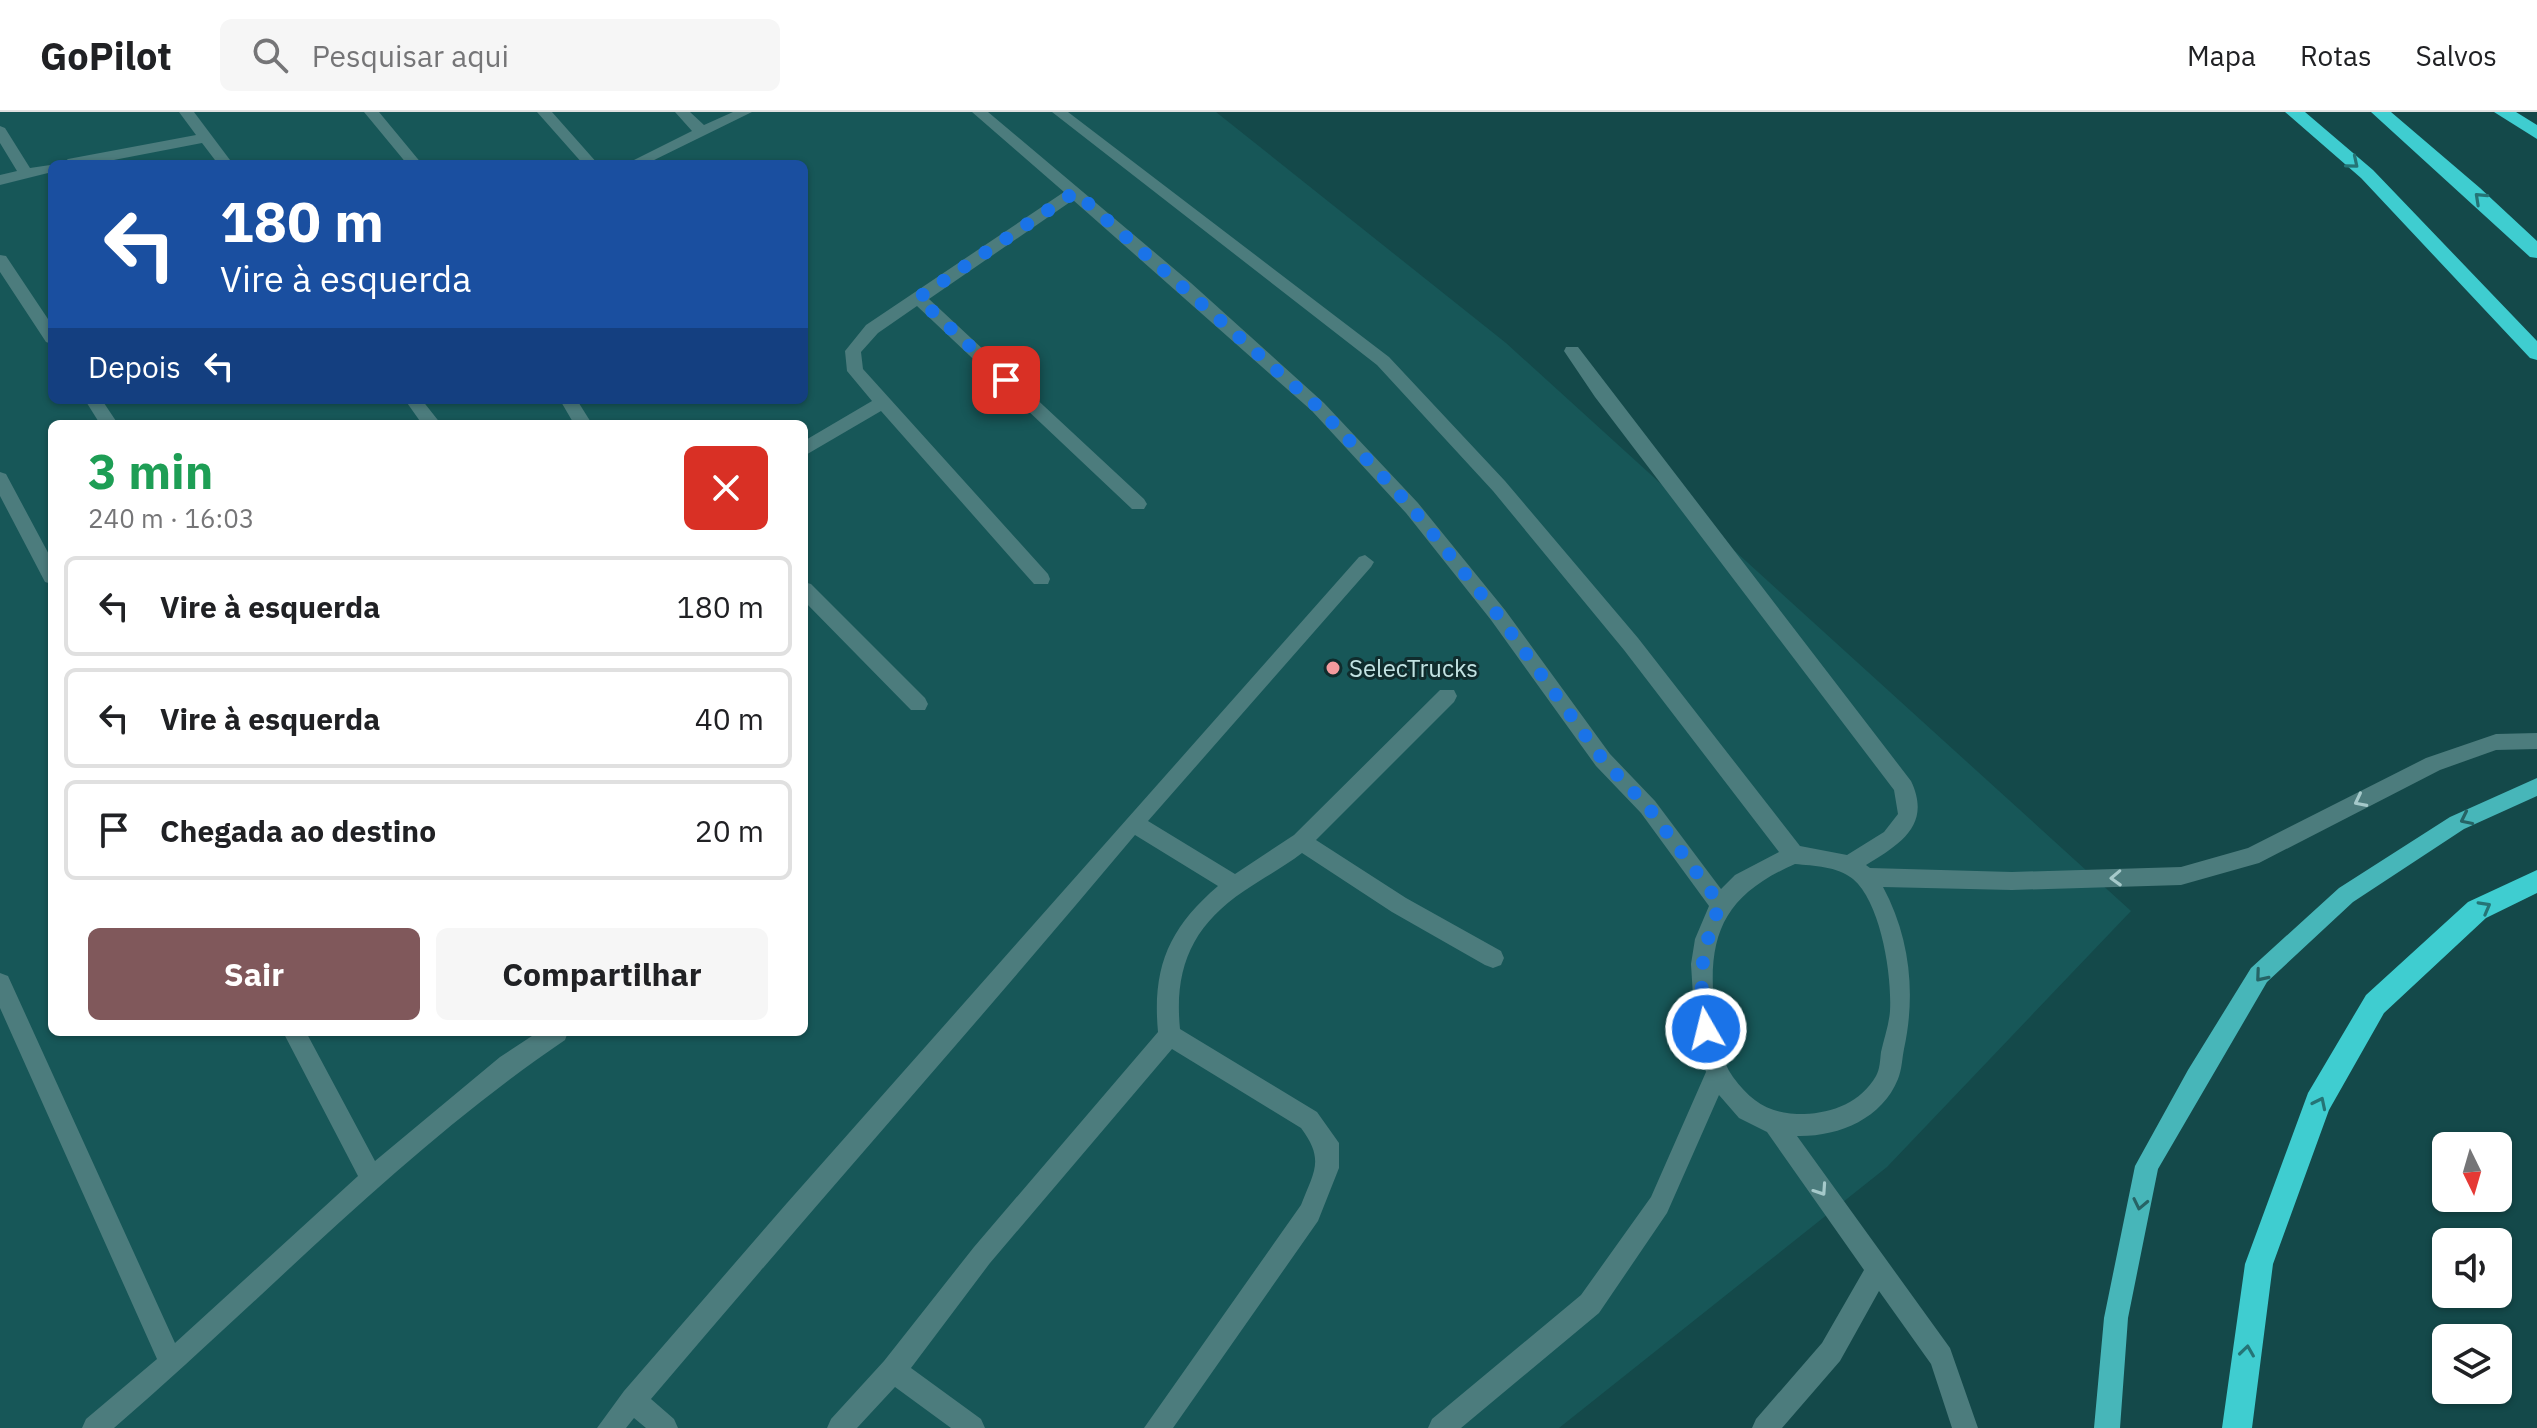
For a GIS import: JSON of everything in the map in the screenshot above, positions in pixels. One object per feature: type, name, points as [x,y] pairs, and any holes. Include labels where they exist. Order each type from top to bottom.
[{"type":"highway","points":[[2294,112],[2367,174],[2537,353]]},
{"type":"highway","points":[[2380,112],[2474,192],[2537,252]]},
{"type":"highway","points":[[2503,112],[2537,133]]},
{"type":"highway","points":[[2237,1428],[2259,1264],[2318,1103],[2375,1004],[2477,910],[2537,881]]},
{"type":"main road","points":[[2107,1428],[2116,1318],[2147,1166],[2259,975],[2346,895],[2457,823],[2537,787]]},
{"type":"lane","points":[[186,112],[223,160]]},
{"type":"lane","points":[[371,112],[412,160]]},
{"type":"lane","points":[[544,112],[587,160]]},
{"type":"lane","points":[[682,112],[701,131]]},
{"type":"lane","points":[[641,160],[745,112]]},
{"type":"lane","points":[[979,112],[1075,192],[1318,407],[1412,508],[1498,615],[1603,760],[1648,807],[1720,904]]},
{"type":"lane","points":[[1059,112],[1383,361],[1499,486],[1580,583],[1794,855]]},
{"type":"lane","points":[[0,131],[25,172]]},
{"type":"lane","points":[[89,160],[205,138]]},
{"type":"lane","points":[[0,180],[48,168]]},
{"type":"lane","points":[[1041,579],[855,371],[853,351],[872,329],[1075,192]]},
{"type":"lane","points":[[0,260],[48,332]]},
{"type":"lane","points":[[918,298],[1138,504]]},
{"type":"lane","points":[[1572,351],[1904,787],[1909,816],[1857,871]]},
{"type":"lane","points":[[808,447],[883,402]]},
{"type":"lane","points":[[416,404],[429,420]]},
{"type":"lane","points":[[0,479],[48,569]]},
{"type":"lane","points":[[610,1428],[1133,823],[1365,562]]},
{"type":"lane","points":[[808,593],[918,704]]},
{"type":"lane","points":[[840,1428],[893,1370],[982,1255],[1169,1035],[1165,1003],[1168,973],[1182,940],[1202,912],[1235,885],[1280,858],[1301,841],[1447,696]]},
{"type":"lane","points":[[1857,871],[1881,907],[1896,955],[1901,1010],[1887,1080],[1859,1112],[1823,1124],[1776,1126],[1743,1110],[1717,1073],[1699,982],[1705,942],[1720,904],[1737,883],[1762,866],[1794,855],[1826,858],[1857,871],[2012,881],[2181,876],[2252,856],[2433,764],[2496,742],[2537,741]]},
{"type":"lane","points":[[1133,823],[1235,885]]},
{"type":"lane","points":[[1301,841],[1399,905],[1493,958]]},
{"type":"lane","points":[[0,983],[171,1363]]},
{"type":"lane","points":[[1157,1428],[1310,1213],[1327,1168],[1327,1143],[1309,1120],[1169,1035]]},
{"type":"lane","points":[[296,1036],[372,1179]]},
{"type":"lane","points":[[95,1428],[171,1363],[372,1179],[508,1065],[549,1036]]},
{"type":"lane","points":[[1441,1428],[1590,1304],[1659,1205],[1717,1073]]},
{"type":"lane","points":[[1776,1126],[1941,1357],[1965,1428]]},
{"type":"lane","points":[[1765,1428],[1831,1352],[1879,1268]]},
{"type":"lane","points":[[893,1370],[972,1428]]},
{"type":"lane","points":[[633,1400],[665,1428]]},
{"type":"shaded area","name":"SelecTrucks","points":[[0,112],[1216,112],[1506,343],[2131,911],[1887,1167],[1559,1428],[0,1428]]},
{"type":"place","name":"SelecTrucks","points":[[1333,668]]},
{"type":"route","points":[[1006,380],[918,298],[1075,192],[1318,407],[1412,508],[1498,615],[1603,760],[1648,807],[1720,904],[1705,942],[1699,982],[1706,1029]]}]
